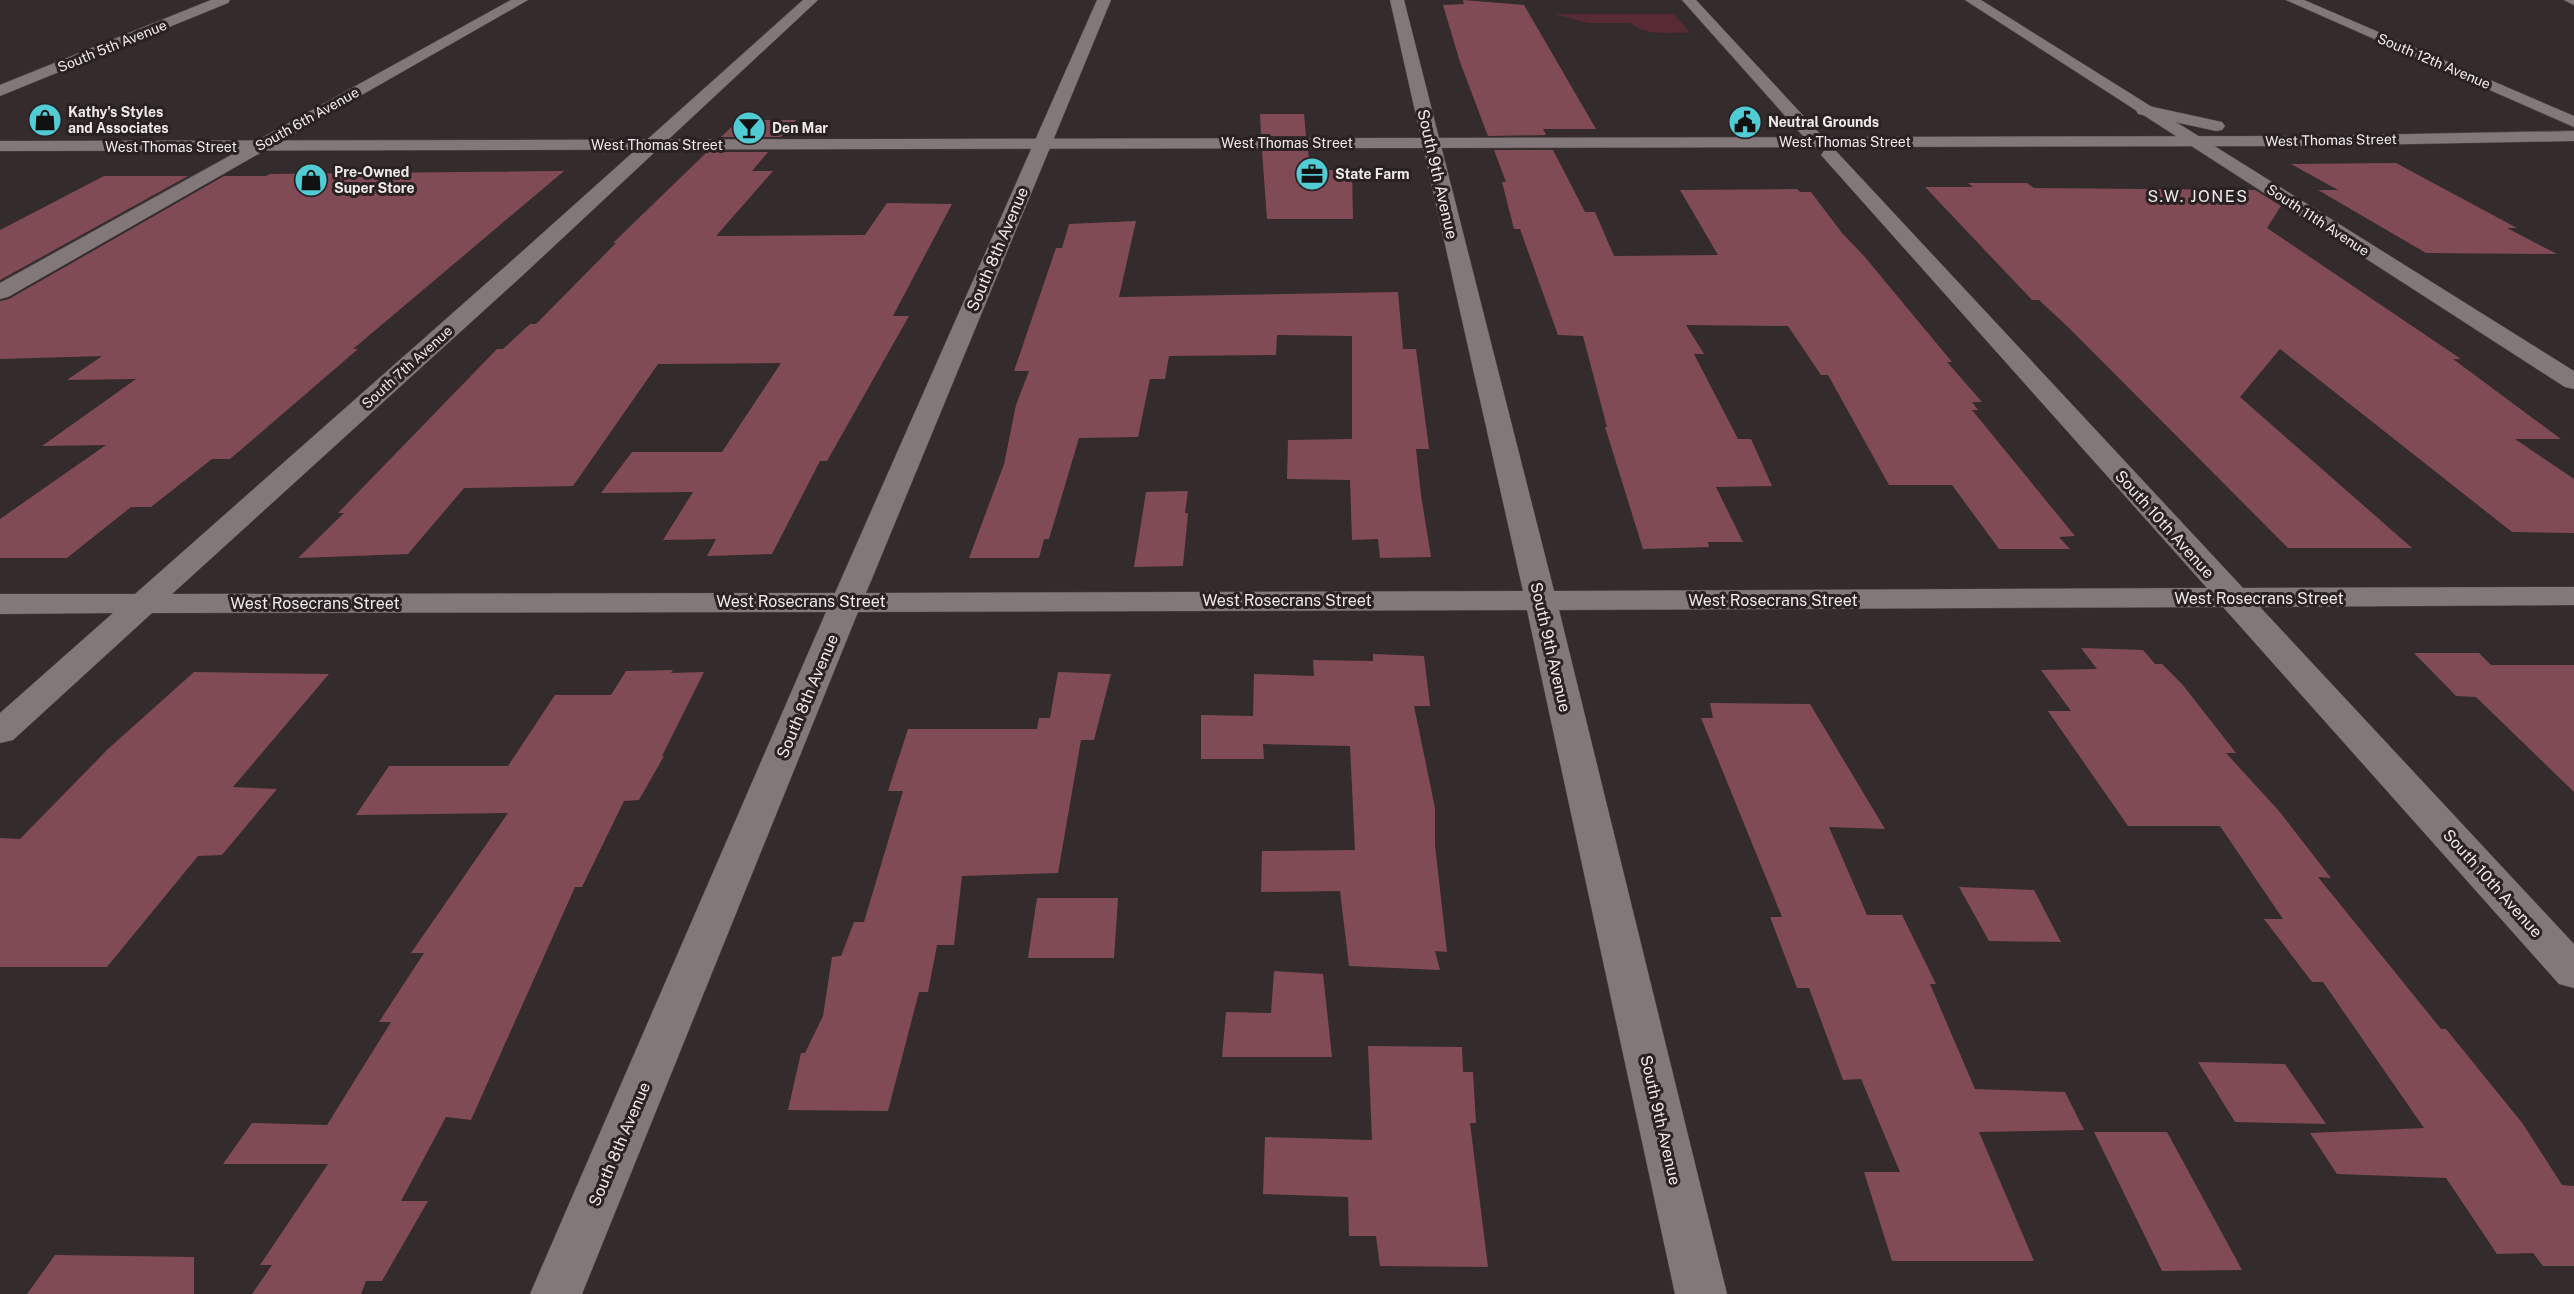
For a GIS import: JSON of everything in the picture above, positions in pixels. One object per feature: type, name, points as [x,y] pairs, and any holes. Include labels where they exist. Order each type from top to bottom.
[{"type":"street","name":"South 5th Avenue","points":[[0,91],[223,0]]},
{"type":"street","name":"South 6th Avenue","points":[[0,292],[521,0]]},
{"type":"street","name":"South 7th Avenue","points":[[0,732],[811,0]]},
{"type":"street","name":"South 8th Avenue","points":[[556,1294],[846,601],[1104,0]]},
{"type":"street","name":"South 9th Avenue","points":[[1397,0],[1701,1294]]},
{"type":"street","name":"South 10th Avenue","points":[[1689,0],[2574,972]]},
{"type":"street","name":"South 11th Avenue","points":[[1972,0],[2574,382]]},
{"type":"street","name":"South 12th Avenue","points":[[2293,0],[2574,122]]},
{"type":"street","points":[[2092,140],[2115,137],[2124,131],[2137,105],[2222,127],[2379,140]]},
{"type":"street","name":"West Thomas Street","points":[[1824,148],[2092,140],[2379,140],[2574,136]]},
{"type":"street","name":"West Thomas Street","points":[[0,147],[258,146],[645,151]]},
{"type":"street","name":"West Thomas Street","points":[[0,158],[645,151],[1824,148],[2212,152],[2574,148]]},
{"type":"street","name":"West Rosecrans Street","points":[[0,604],[2574,596]]},
{"type":"shaded area","points":[[1555,14],[1674,14],[1690,33],[1651,32],[1631,23],[1588,23]]},
{"type":"building","points":[[1463,0],[1524,5],[1596,129],[1543,129],[1546,135],[1488,136],[1460,62],[1443,5],[1464,4]]},
{"type":"building","points":[[1260,114],[1304,114],[1306,136],[1261,136]]},
{"type":"building","points":[[739,120],[796,120],[781,137],[721,137]]},
{"type":"building","points":[[1308,150],[1310,169],[1352,171],[1353,219],[1267,219],[1262,151]]},
{"type":"building","points":[[1494,150],[1553,150],[1585,212],[1595,212],[1614,256],[1718,255],[1680,190],[1797,189],[1800,192],[1811,192],[1842,233],[1864,256],[1952,362],[1947,362],[1982,402],[1972,402],[1978,410],[1972,410],[2075,536],[2059,537],[2070,549],[1999,549],[1952,485],[1889,485],[1828,375],[1821,375],[1788,326],[1686,325],[1704,354],[1694,354],[1738,439],[1751,439],[1772,486],[1716,487],[1743,542],[1708,542],[1709,547],[1643,549],[1605,427],[1607,427],[1583,336],[1558,335],[1520,229],[1514,229],[1502,182],[1506,182]]},
{"type":"building","points":[[707,152],[768,152],[752,171],[773,171],[716,236],[865,235],[887,203],[952,204],[893,316],[909,316],[827,461],[820,461],[772,554],[707,556],[716,539],[663,540],[693,492],[601,493],[632,452],[722,452],[781,363],[658,364],[573,486],[464,488],[408,554],[298,558],[344,513],[338,513],[497,349],[503,349],[530,324],[536,324],[616,243],[613,243]]},
{"type":"building","points":[[2396,163],[2517,228],[2507,228],[2557,254],[2426,253],[2318,190],[2338,190],[2291,164]]},
{"type":"building","points":[[564,171],[353,349],[358,349],[230,459],[212,459],[151,507],[131,507],[67,558],[0,558],[0,519],[106,445],[42,446],[136,379],[67,380],[102,356],[0,359],[0,301],[9,299],[224,176]]},
{"type":"building","points":[[104,176],[188,176],[0,280],[0,230]]},
{"type":"building","points":[[1968,183],[2027,183],[2034,188],[2255,190],[2281,206],[2267,228],[2461,359],[2453,359],[2561,439],[2515,439],[2574,479],[2574,533],[2512,532],[2280,349],[2240,397],[2412,548],[2288,548],[2069,328],[2039,300],[2032,300],[1925,187],[1973,187]]},
{"type":"building","points":[[1136,221],[1119,297],[1398,292],[1403,349],[1416,349],[1429,449],[1416,449],[1431,557],[1380,558],[1378,539],[1352,540],[1350,480],[1287,479],[1288,440],[1352,439],[1352,336],[1277,335],[1276,355],[1169,356],[1165,379],[1150,379],[1138,437],[1079,438],[1049,539],[1044,539],[1039,558],[969,558],[1004,464],[1016,405],[1029,371],[1014,371],[1056,248],[1062,248],[1069,224]]},
{"type":"building","points":[[1188,491],[1183,566],[1134,567],[1146,492]]},
{"type":"building","points":[[2081,648],[2143,650],[2155,664],[2162,664],[2182,684],[2236,753],[2226,753],[2279,811],[2331,878],[2318,877],[2441,1029],[2446,1029],[2523,1124],[2562,1185],[2574,1186],[2574,1266],[2543,1266],[2533,1253],[2497,1254],[2446,1178],[2337,1174],[2310,1133],[2424,1128],[2323,982],[2312,982],[2264,919],[2283,919],[2220,826],[2128,826],[2048,711],[2071,711],[2041,670],[2097,669]]},
{"type":"building","points":[[2414,653],[2479,653],[2491,665],[2574,665],[2574,792],[2476,697],[2456,696]]},
{"type":"building","points":[[1373,654],[1424,656],[1430,706],[1414,706],[1435,808],[1435,845],[1447,952],[1435,951],[1440,970],[1349,966],[1340,891],[1261,892],[1262,851],[1355,850],[1350,746],[1263,744],[1264,759],[1201,759],[1201,715],[1253,716],[1254,674],[1314,676],[1313,660],[1373,661]]},
{"type":"building","points":[[673,670],[671,673],[704,672],[662,756],[664,756],[639,800],[624,801],[582,887],[575,887],[471,1120],[446,1117],[401,1201],[428,1201],[382,1281],[366,1281],[361,1294],[252,1294],[272,1265],[260,1265],[328,1164],[223,1164],[252,1123],[327,1125],[391,1022],[379,1022],[424,953],[411,953],[508,813],[356,815],[389,766],[508,766],[555,695],[611,695],[626,671]]},
{"type":"building","points":[[194,672],[329,674],[233,787],[277,789],[222,855],[198,856],[107,967],[0,967],[0,838],[20,839],[108,749]]},
{"type":"building","points":[[1058,672],[1111,674],[1094,740],[1081,740],[1058,873],[962,876],[954,945],[937,945],[928,992],[919,992],[888,1111],[788,1110],[801,1053],[805,1053],[823,1016],[832,957],[841,956],[854,922],[864,922],[903,791],[888,791],[908,729],[1037,729],[1039,718],[1050,718]]},
{"type":"building","points":[[1710,703],[1810,704],[1885,829],[1829,827],[1867,915],[1902,915],[1936,984],[1930,984],[1975,1089],[2065,1092],[2084,1130],[1979,1132],[2034,1261],[1892,1261],[1864,1172],[1900,1172],[1861,1079],[1843,1080],[1809,988],[1797,988],[1770,917],[1782,917],[1701,718],[1713,718]]},
{"type":"building","points":[[1959,887],[2034,890],[2061,942],[1989,941]]},
{"type":"building","points":[[1037,898],[1118,898],[1114,958],[1028,958]]},
{"type":"building","points":[[1274,971],[1323,974],[1332,1057],[1222,1057],[1226,1012],[1271,1013]]},
{"type":"building","points":[[1368,1046],[1462,1047],[1463,1072],[1473,1072],[1476,1123],[1470,1123],[1488,1267],[1380,1266],[1376,1236],[1349,1236],[1348,1197],[1263,1194],[1265,1137],[1372,1140]]},
{"type":"building","points":[[2198,1062],[2285,1064],[2326,1124],[2235,1122]]},
{"type":"building","points":[[2094,1132],[2167,1132],[2242,1270],[2162,1271]]},
{"type":"building","points":[[55,1255],[194,1257],[194,1294],[27,1294]]},
{"type":"place","name":"Kathy's Styles and Associates","points":[[45,120]]},
{"type":"place","name":"Neutral Grounds","points":[[1745,122]]},
{"type":"place","name":"Den Mar","points":[[749,128]]},
{"type":"place","name":"State Farm","points":[[1312,174]]},
{"type":"place","name":"Pre-Owned Super Store","points":[[311,180]]},
{"type":"district","name":"S.W. JONES","points":[[2198,196]]}]
